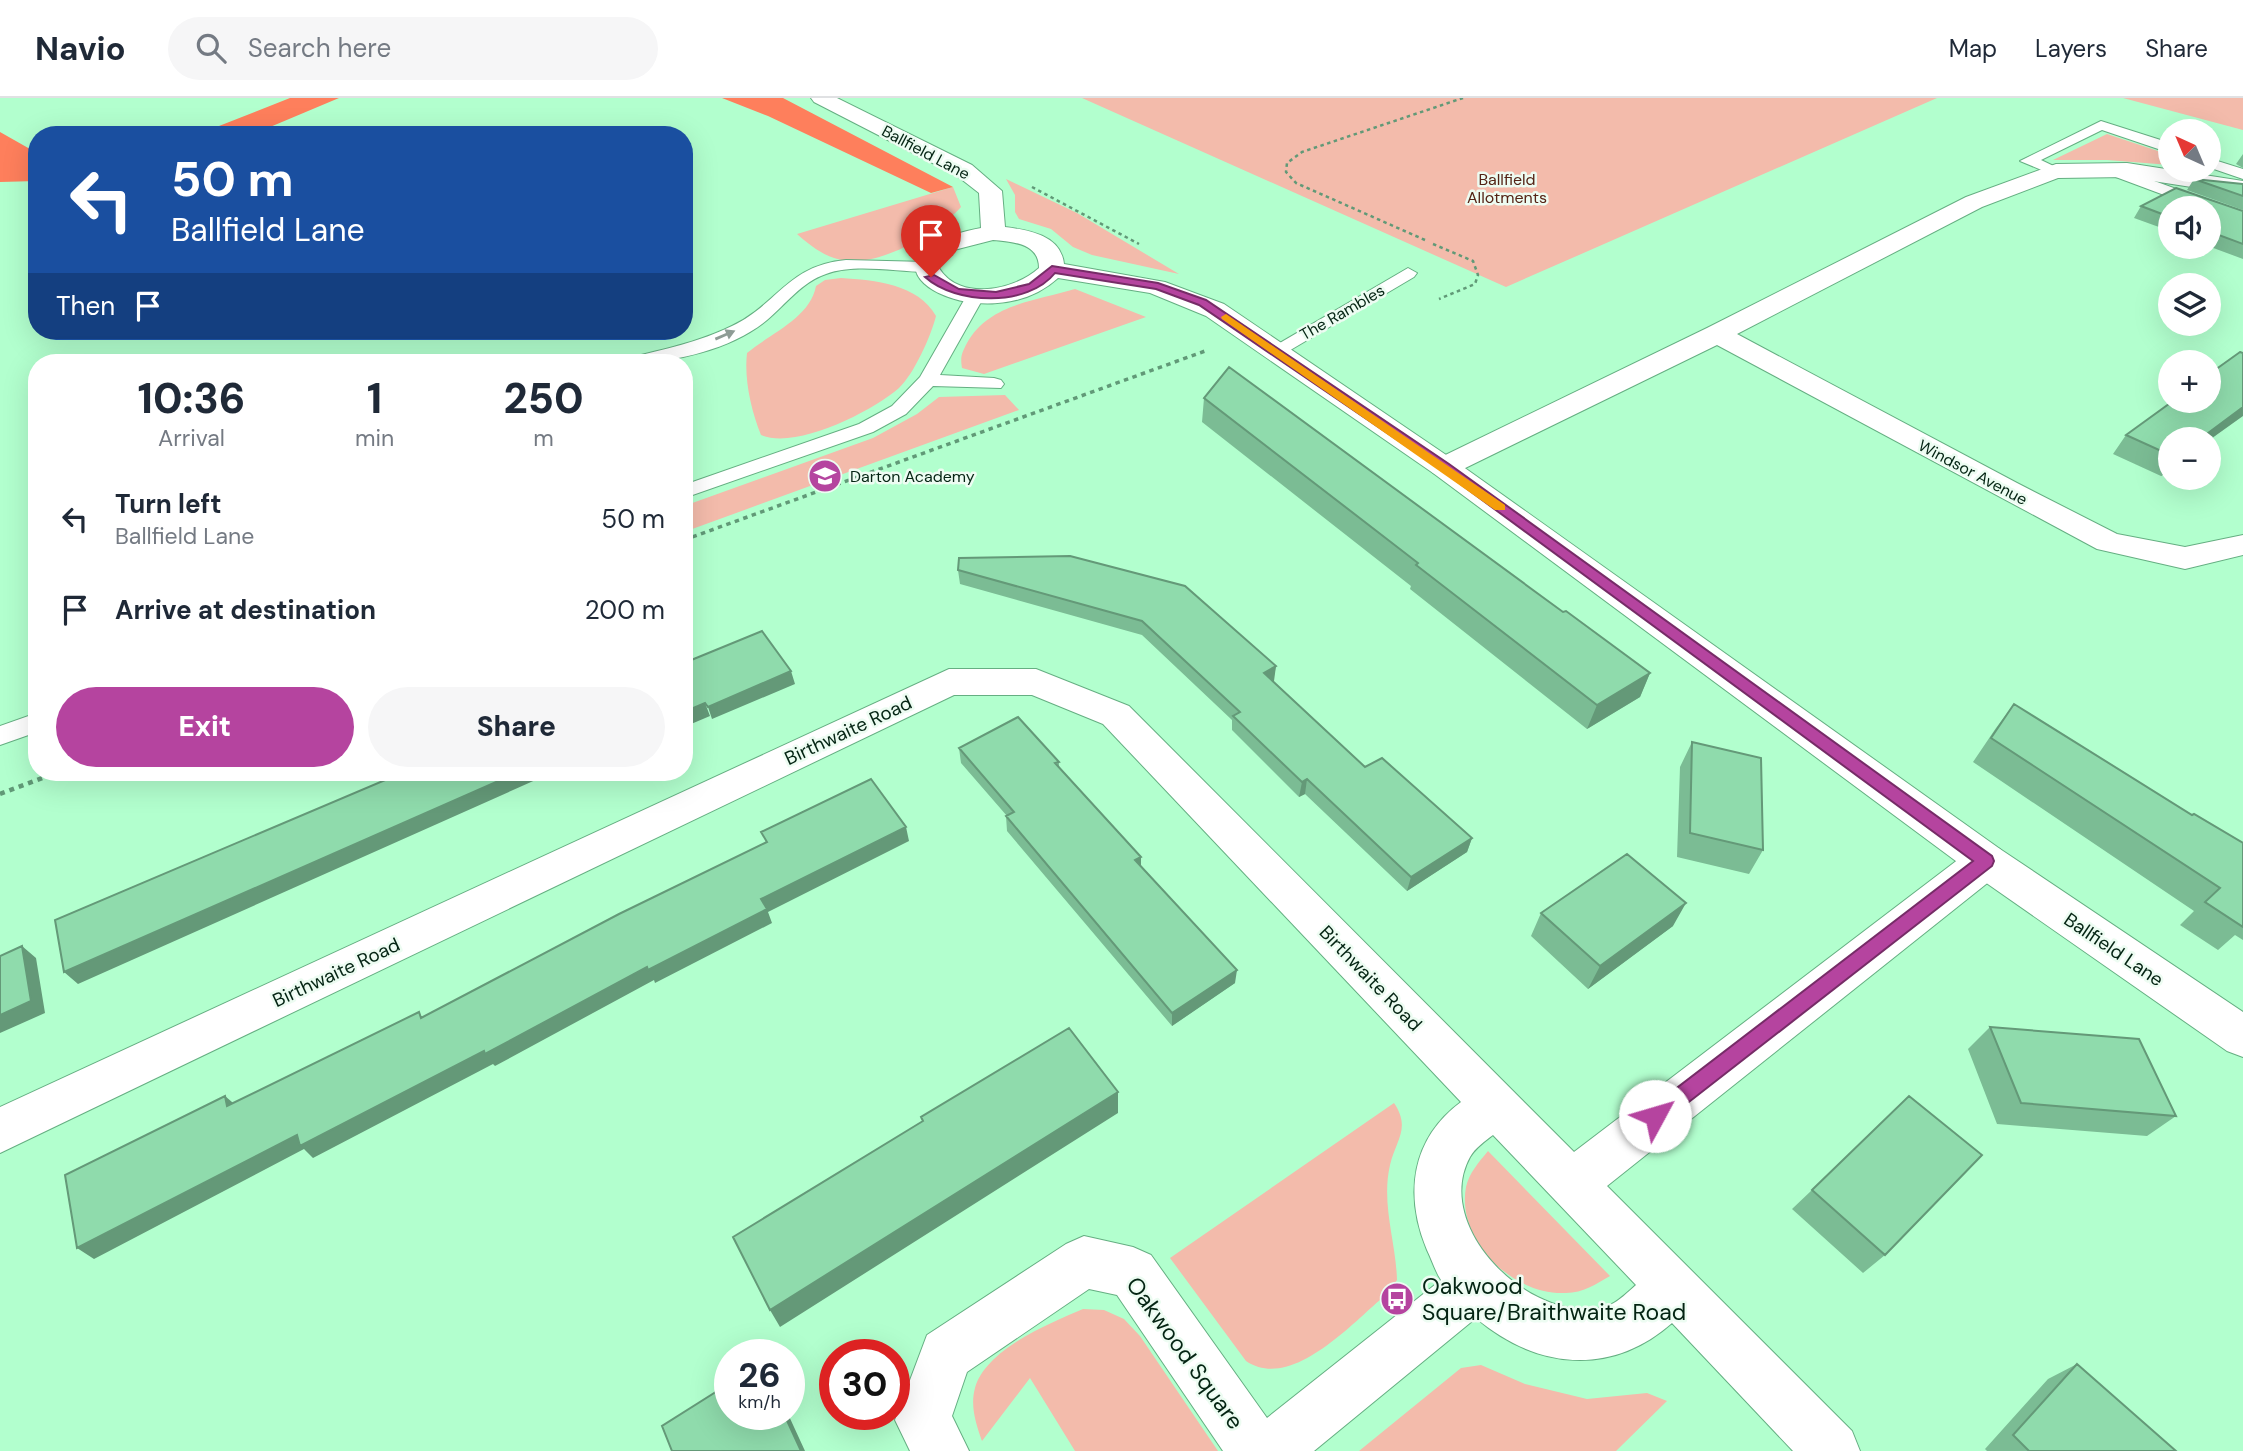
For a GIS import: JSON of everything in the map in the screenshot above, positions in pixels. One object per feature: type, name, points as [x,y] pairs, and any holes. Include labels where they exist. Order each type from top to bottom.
[{"type":"street","name":"Ballfield Lane","points":[[821,98],[964,170],[990,191],[993,233]]},
{"type":"street","points":[[1444,467],[1717,334],[1974,202],[2056,171],[2109,170],[2198,179],[2243,188]]},
{"type":"street","points":[[993,233],[1011,234],[1041,244],[1050,251],[1054,260],[1052,270],[1045,279],[1032,286],[1016,292],[976,295],[941,286],[931,277],[927,267],[930,257],[939,248],[954,240],[993,233]]},
{"type":"street","name":"Ballfield Lane","points":[[1052,270],[1158,286],[1190,296],[1263,342],[1444,467],[1986,861],[2243,1037]]},
{"type":"street","name":"Windsor Avenue","points":[[1717,334],[2108,542],[2185,558],[2243,545]]},
{"type":"street","name":"Birthwaite Road","points":[[0,1131],[949,682],[1036,682],[1116,715],[1572,1183]]},
{"type":"street","points":[[1832,1451],[1572,1183],[1986,861]]},
{"type":"street","points":[[1495,1105],[1456,1136],[1446,1153],[1438,1177],[1437,1204],[1443,1232],[1456,1259],[1476,1285],[1499,1305],[1526,1321],[1555,1331],[1584,1334],[1612,1331],[1632,1322],[1673,1287]]},
{"type":"street","name":"Oakwood Square","points":[[940,1451],[923,1420],[946,1354],[1084,1262],[1133,1273],[1256,1451]]},
{"type":"street","points":[[1270,1451],[1476,1285]]},
{"type":"lane","points":[[2056,171],[2028,161],[2101,124],[2158,144]]},
{"type":"lane","points":[[2221,166],[2243,174]]},
{"type":"lane","points":[[2109,170],[2243,219]]},
{"type":"lane","points":[[663,354],[717,338],[751,323],[779,302],[809,273],[829,266],[927,267]]},
{"type":"lane","name":"The Rambles","points":[[1263,342],[1408,273]]},
{"type":"lane","points":[[693,489],[866,428],[899,410],[928,380],[976,295]]},
{"type":"lane","points":[[928,380],[994,384]]},
{"type":"lane","points":[[0,736],[28,725]]},
{"type":"path","points":[[1438,299],[1475,284],[1478,275],[1472,261],[1296,183],[1286,172],[1287,163],[1302,152],[1463,98]]},
{"type":"path","points":[[964,170],[1005,174],[1094,218],[1149,250]]},
{"type":"path","points":[[693,537],[1263,342]]},
{"type":"path","points":[[0,794],[34,781]]},
{"type":"green space","name":"Ballfield Allotments","points":[[1082,98],[1937,98],[1506,287]]},
{"type":"green space","points":[[2123,98],[2243,98],[2243,130],[2221,124],[2221,119],[2202,119]]},
{"type":"green space","points":[[2107,134],[2158,151],[2158,164],[2053,160]]},
{"type":"green space","points":[[1006,179],[1077,213],[1179,274],[1092,255],[1073,247],[1051,229],[1019,219],[1015,212],[1015,195]]},
{"type":"green space","points":[[953,187],[961,207],[950,218],[920,239],[884,255],[866,260],[834,258],[819,251],[797,234]]},
{"type":"green space","points":[[841,278],[881,282],[907,290],[928,305],[936,316],[921,354],[905,382],[871,408],[813,433],[776,438],[761,435],[749,394],[747,353],[798,316],[812,297],[816,286],[825,280]]},
{"type":"green space","points":[[1075,289],[1146,317],[984,374],[962,368],[962,355],[967,343],[976,330],[988,320],[1014,306]]},
{"type":"green space","points":[[1005,395],[1019,410],[693,529],[693,503],[873,438],[917,414],[939,397]]},
{"type":"green space","points":[[1394,1103],[1402,1127],[1390,1165],[1387,1194],[1397,1280],[1388,1293],[1340,1335],[1302,1361],[1283,1368],[1264,1368],[1246,1361],[1170,1258]]},
{"type":"green space","points":[[1488,1151],[1610,1276],[1578,1291],[1546,1292],[1509,1275],[1493,1261],[1470,1227],[1465,1207],[1467,1182]]},
{"type":"green space","points":[[1083,1309],[1104,1310],[1124,1319],[1140,1336],[1218,1451],[1075,1451],[1030,1378],[982,1441],[973,1408],[975,1388],[981,1374],[992,1361],[1021,1339]]},
{"type":"green space","points":[[1481,1365],[1525,1384],[1587,1399],[1647,1393],[1667,1401],[1616,1451],[1359,1451],[1461,1368]]},
{"type":"shaded area","points":[[290,98],[339,98],[272,126],[219,126]]},
{"type":"shaded area","points":[[722,98],[783,98],[953,187],[931,193],[768,116]]},
{"type":"shaded area","points":[[0,132],[28,148],[28,181],[0,182]]},
{"type":"building","points":[[2203,182],[2243,184],[2243,196]]},
{"type":"building","points":[[2176,188],[2199,196],[2160,196]]},
{"type":"building","points":[[2158,197],[2158,212],[2141,206]]},
{"type":"building","points":[[2221,203],[2243,211],[2243,244],[2221,236]]},
{"type":"building","points":[[2240,352],[2243,353],[2243,407],[2216,427],[2158,427],[2158,450],[2126,435],[2158,412],[2221,413],[2221,366]]},
{"type":"building","points":[[1229,367],[1650,673],[1597,705],[1204,398]]},
{"type":"building","points":[[1070,556],[1185,586],[1276,666],[1264,673],[1365,767],[1382,758],[1472,838],[1411,877],[1307,779],[1302,782],[1233,716],[1240,712],[1142,621],[958,570],[959,558]]},
{"type":"building","points":[[762,631],[791,671],[708,707],[705,703],[693,708],[693,659]]},
{"type":"building","points":[[2014,704],[2192,815],[2243,843],[2243,927],[2205,902],[2220,888],[1991,738]]},
{"type":"building","points":[[1018,717],[1059,762],[1055,763],[1141,857],[1135,860],[1237,970],[1172,1013],[1006,816],[1014,812],[959,748]]},
{"type":"building","points":[[1692,742],[1761,758],[1763,850],[1690,833]]},
{"type":"building","points":[[871,779],[906,827],[761,899],[767,909],[648,970],[647,967],[485,1054],[484,1051],[300,1146],[297,1135],[77,1248],[65,1175],[225,1096],[227,1106],[419,1012],[421,1018],[619,914],[767,842],[761,832]]},
{"type":"building","points":[[383,781],[499,781],[64,972],[55,920]]},
{"type":"building","points":[[1627,854],[1686,903],[1600,966],[1541,913]]},
{"type":"building","points":[[22,946],[31,1001],[0,1015],[0,956]]},
{"type":"building","points":[[1990,1027],[2139,1039],[2176,1116],[2021,1103]]},
{"type":"building","points":[[1069,1028],[1118,1092],[770,1310],[733,1237],[923,1121],[921,1117]]},
{"type":"building","points":[[1909,1096],[1982,1155],[1885,1255],[1812,1190]]},
{"type":"building","points":[[2077,1364],[2176,1451],[2029,1451],[2013,1435]]},
{"type":"building","points":[[714,1393],[714,1430],[791,1430],[801,1451],[672,1451],[662,1426]]},
{"type":"slow traffic","points":[[1226,317],[1500,508]]},
{"type":"place","name":"Darton Academy","points":[[825,476]]},
{"type":"place","name":"Oakwood Square/Braithwaite Road","points":[[1397,1299]]},
{"type":"route","points":[[931,277],[941,286],[957,292],[996,295],[1032,286],[1045,279],[1052,270],[1158,286],[1203,303],[1444,467],[1986,861],[1655,1116]]}]
